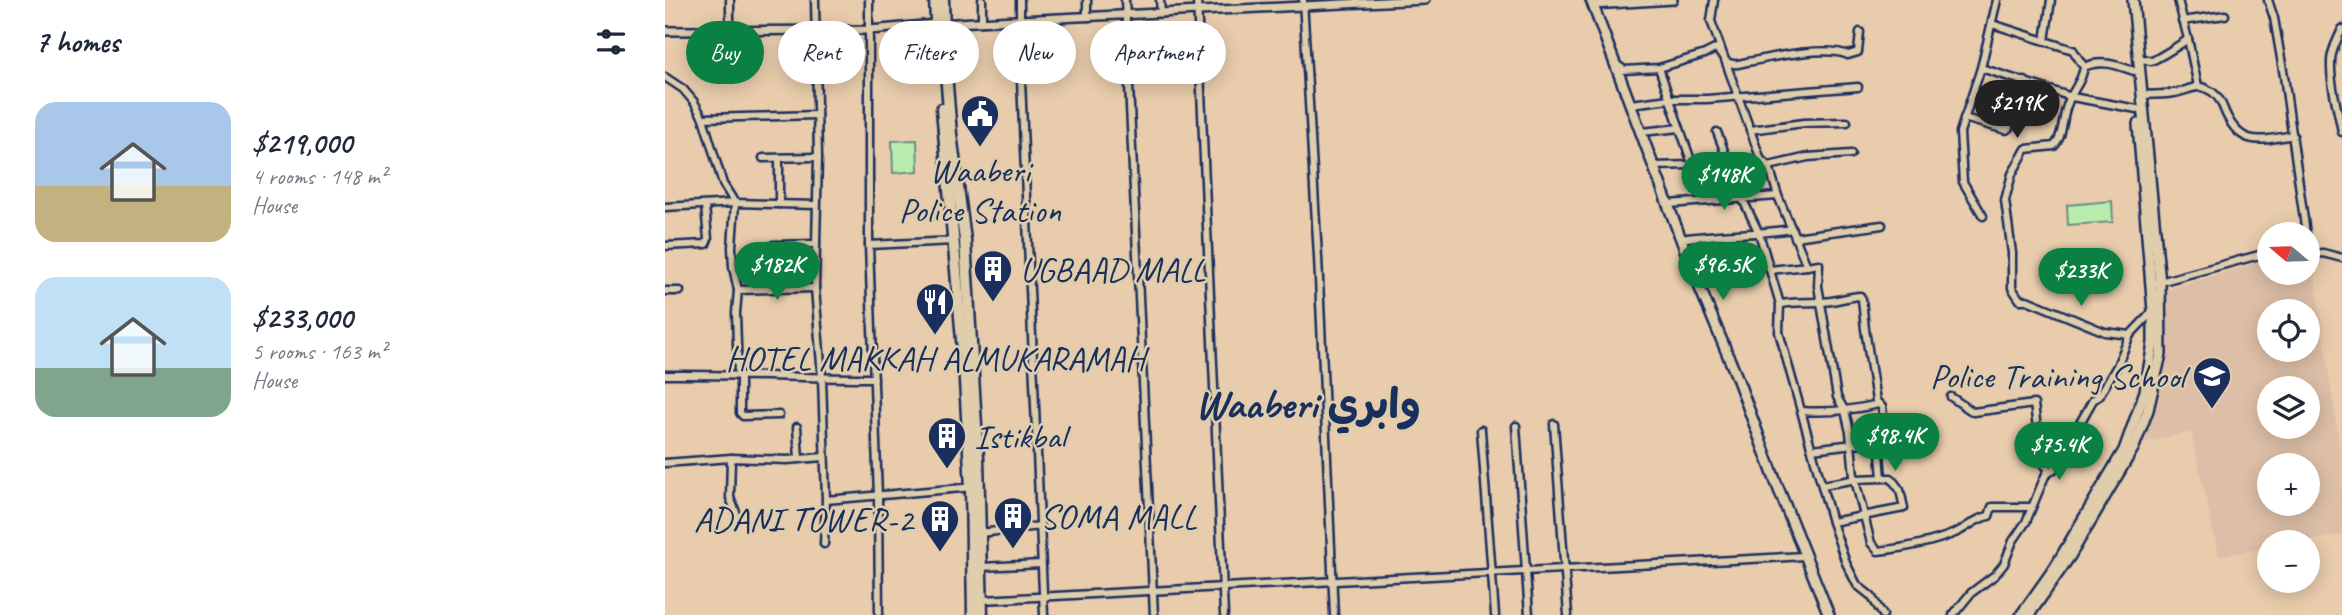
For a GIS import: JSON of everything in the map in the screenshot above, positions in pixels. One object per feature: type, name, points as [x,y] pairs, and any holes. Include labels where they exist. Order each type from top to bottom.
[{"type":"highway","points":[[935,0],[938,21]]},
{"type":"highway","points":[[940,21],[943,0]]},
{"type":"highway","points":[[943,84],[980,533],[982,615]]},
{"type":"highway","points":[[946,84],[965,240],[975,487],[973,615]]},
{"type":"main road","points":[[2021,615],[2055,567],[2124,450],[2145,391],[2153,343],[2156,284],[2127,0]]},
{"type":"main road","points":[[2029,615],[2070,556],[2134,447],[2148,411],[2161,354],[2133,0]]},
{"type":"main road","points":[[1592,2],[1681,239],[1829,615]]},
{"type":"street","points":[[730,0],[730,21]]},
{"type":"street","points":[[815,0],[816,21]]},
{"type":"street","points":[[869,0],[869,245],[878,497],[879,615]]},
{"type":"street","points":[[982,0],[982,22]]},
{"type":"street","points":[[1020,0],[1044,615]]},
{"type":"street","points":[[1087,0],[1087,17]]},
{"type":"street","points":[[1125,0],[1154,615]]},
{"type":"street","points":[[1160,0],[1161,13]]},
{"type":"street","points":[[1197,0],[1224,615]]},
{"type":"street","points":[[1230,0],[1231,10]]},
{"type":"street","points":[[979,22],[1231,10],[1268,4],[1425,0]]},
{"type":"street","points":[[1592,2],[1673,0]]},
{"type":"street","points":[[1714,0],[1711,22],[1761,160],[1769,166],[1778,196],[1807,265]]},
{"type":"street","points":[[1983,216],[1961,174],[1960,132],[1981,68],[1997,0]]},
{"type":"street","points":[[2045,41],[2051,0]]},
{"type":"street","points":[[2178,0],[2198,86]]},
{"type":"street","points":[[2268,0],[2274,18],[2304,222]]},
{"type":"street","points":[[1303,3],[1318,257],[1334,615]]},
{"type":"street","points":[[2182,21],[2225,15]]},
{"type":"street","points":[[1992,24],[2073,50],[2084,67],[2082,80],[2068,103],[2059,141],[2054,146],[2026,149],[2018,159],[2009,182],[2005,200],[2012,253],[2012,288],[2020,300],[2027,300],[2105,332],[2130,335]]},
{"type":"street","points":[[865,30],[879,29]]},
{"type":"street","points":[[2342,29],[2333,48],[2331,61],[2342,132]]},
{"type":"street","points":[[665,31],[686,31]]},
{"type":"street","points":[[1616,64],[1624,70],[1659,68],[1717,48],[1727,64],[1734,65],[1823,52],[1839,51],[1848,55],[1858,52],[1860,32]]},
{"type":"street","points":[[2139,58],[2151,62],[2159,59],[2187,39]]},
{"type":"street","points":[[2084,67],[2092,63],[2107,62],[2134,71]]},
{"type":"street","points":[[1659,68],[1705,201]]},
{"type":"street","points":[[1981,68],[2071,97],[2137,109]]},
{"type":"street","points":[[665,77],[683,89],[703,118],[723,184],[735,203],[732,247],[733,267],[739,289],[736,313],[740,413],[743,416],[779,415]]},
{"type":"street","points":[[1964,118],[2006,130],[2025,81]]},
{"type":"street","points":[[817,84],[815,288],[822,378],[826,500],[824,544]]},
{"type":"street","points":[[2142,95],[2172,94],[2198,86],[2208,89],[2220,99],[2235,130],[2245,139],[2271,139],[2293,135]]},
{"type":"street","points":[[1631,104],[1669,99],[1707,99],[1858,87]]},
{"type":"street","points":[[703,118],[817,115]]},
{"type":"street","points":[[1750,130],[1804,123],[1847,122]]},
{"type":"street","points":[[1641,132],[1680,128]]},
{"type":"street","points":[[1717,132],[1742,198],[1759,233],[1780,304],[1779,332],[1846,563],[1857,585],[1871,596],[1883,615]]},
{"type":"street","points":[[1654,166],[1769,166],[1808,157],[1851,154]]},
{"type":"street","points":[[762,158],[818,157]]},
{"type":"street","points":[[779,158],[779,204]]},
{"type":"street","points":[[1668,204],[1778,196]]},
{"type":"street","points":[[665,207],[735,203],[816,205]]},
{"type":"street","points":[[665,246],[706,244],[708,239],[705,206]]},
{"type":"street","points":[[1795,237],[1882,225]]},
{"type":"street","points":[[1681,239],[1708,234],[1791,229]]},
{"type":"street","points":[[869,245],[955,241]]},
{"type":"street","points":[[773,246],[815,244]]},
{"type":"street","points":[[2321,253],[2342,258]]},
{"type":"street","points":[[2156,284],[2257,256]]},
{"type":"street","points":[[1770,270],[1819,264],[1818,286],[1837,397],[1845,411],[1854,476],[1857,479],[1870,539],[1878,551],[1910,547],[1955,534],[1980,517],[1989,516],[1992,507],[2031,507]]},
{"type":"street","points":[[739,289],[815,288]]},
{"type":"street","points":[[665,291],[680,291]]},
{"type":"street","points":[[1780,304],[1841,300],[1847,296],[1860,296],[1862,299],[1877,401],[1882,407],[1886,439],[1812,449]]},
{"type":"street","points":[[2045,476],[2054,469],[2093,400],[2105,387],[2130,335],[2153,311]]},
{"type":"street","points":[[665,376],[874,378]]},
{"type":"street","points":[[1951,397],[1973,412],[2033,404],[2041,462],[2049,470],[2004,564],[1995,575],[1971,593],[1953,615]]},
{"type":"street","points":[[1802,411],[1845,411],[1879,404]]},
{"type":"street","points":[[1554,424],[1568,615]]},
{"type":"street","points":[[1515,426],[1529,615]]},
{"type":"street","points":[[797,427],[799,459]]},
{"type":"street","points":[[1481,430],[1495,615]]},
{"type":"street","points":[[1879,441],[1882,478]]},
{"type":"street","points":[[665,463],[731,458],[824,457]]},
{"type":"street","points":[[731,458],[730,498],[738,517]]},
{"type":"street","points":[[1823,485],[1857,479],[1891,478],[1897,485],[1904,508],[1832,522]]},
{"type":"street","points":[[826,500],[975,487]]},
{"type":"street","points":[[980,533],[1040,526]]},
{"type":"street","points":[[982,600],[1805,556]]},
{"type":"street","points":[[981,567],[1041,564]]},
{"type":"shaded area","name":"Police Training School","points":[[2257,263],[2257,285],[2316,285],[2318,299],[2257,299],[2257,362],[2320,362],[2320,311],[2342,465],[2342,535],[2320,538],[2320,530],[2257,530],[2257,549],[2219,556],[2191,432],[2145,442],[2160,392],[2164,360],[2166,290]]},
{"type":"green space","points":[[917,140],[918,171],[893,173],[892,141]]},
{"type":"green space","points":[[2112,201],[2113,222],[2068,225],[2067,205]]},
{"type":"place","name":"Waaberi Police Station","points":[[980,148]]},
{"type":"place","name":"UGBAAD MALL","points":[[993,303]]},
{"type":"place","name":"HOTEL MAKKAH ALMUKARAMAH","points":[[935,336]]},
{"type":"place","name":"Police Training School","points":[[2212,410]]},
{"type":"place","name":"Istikbal","points":[[947,470]]},
{"type":"place","name":"SOMA MALL","points":[[1013,550]]},
{"type":"place","name":"ADANI TOWER-2","points":[[940,553]]},
{"type":"district","name":"Waaberi وابري","points":[[1308,404]]}]
